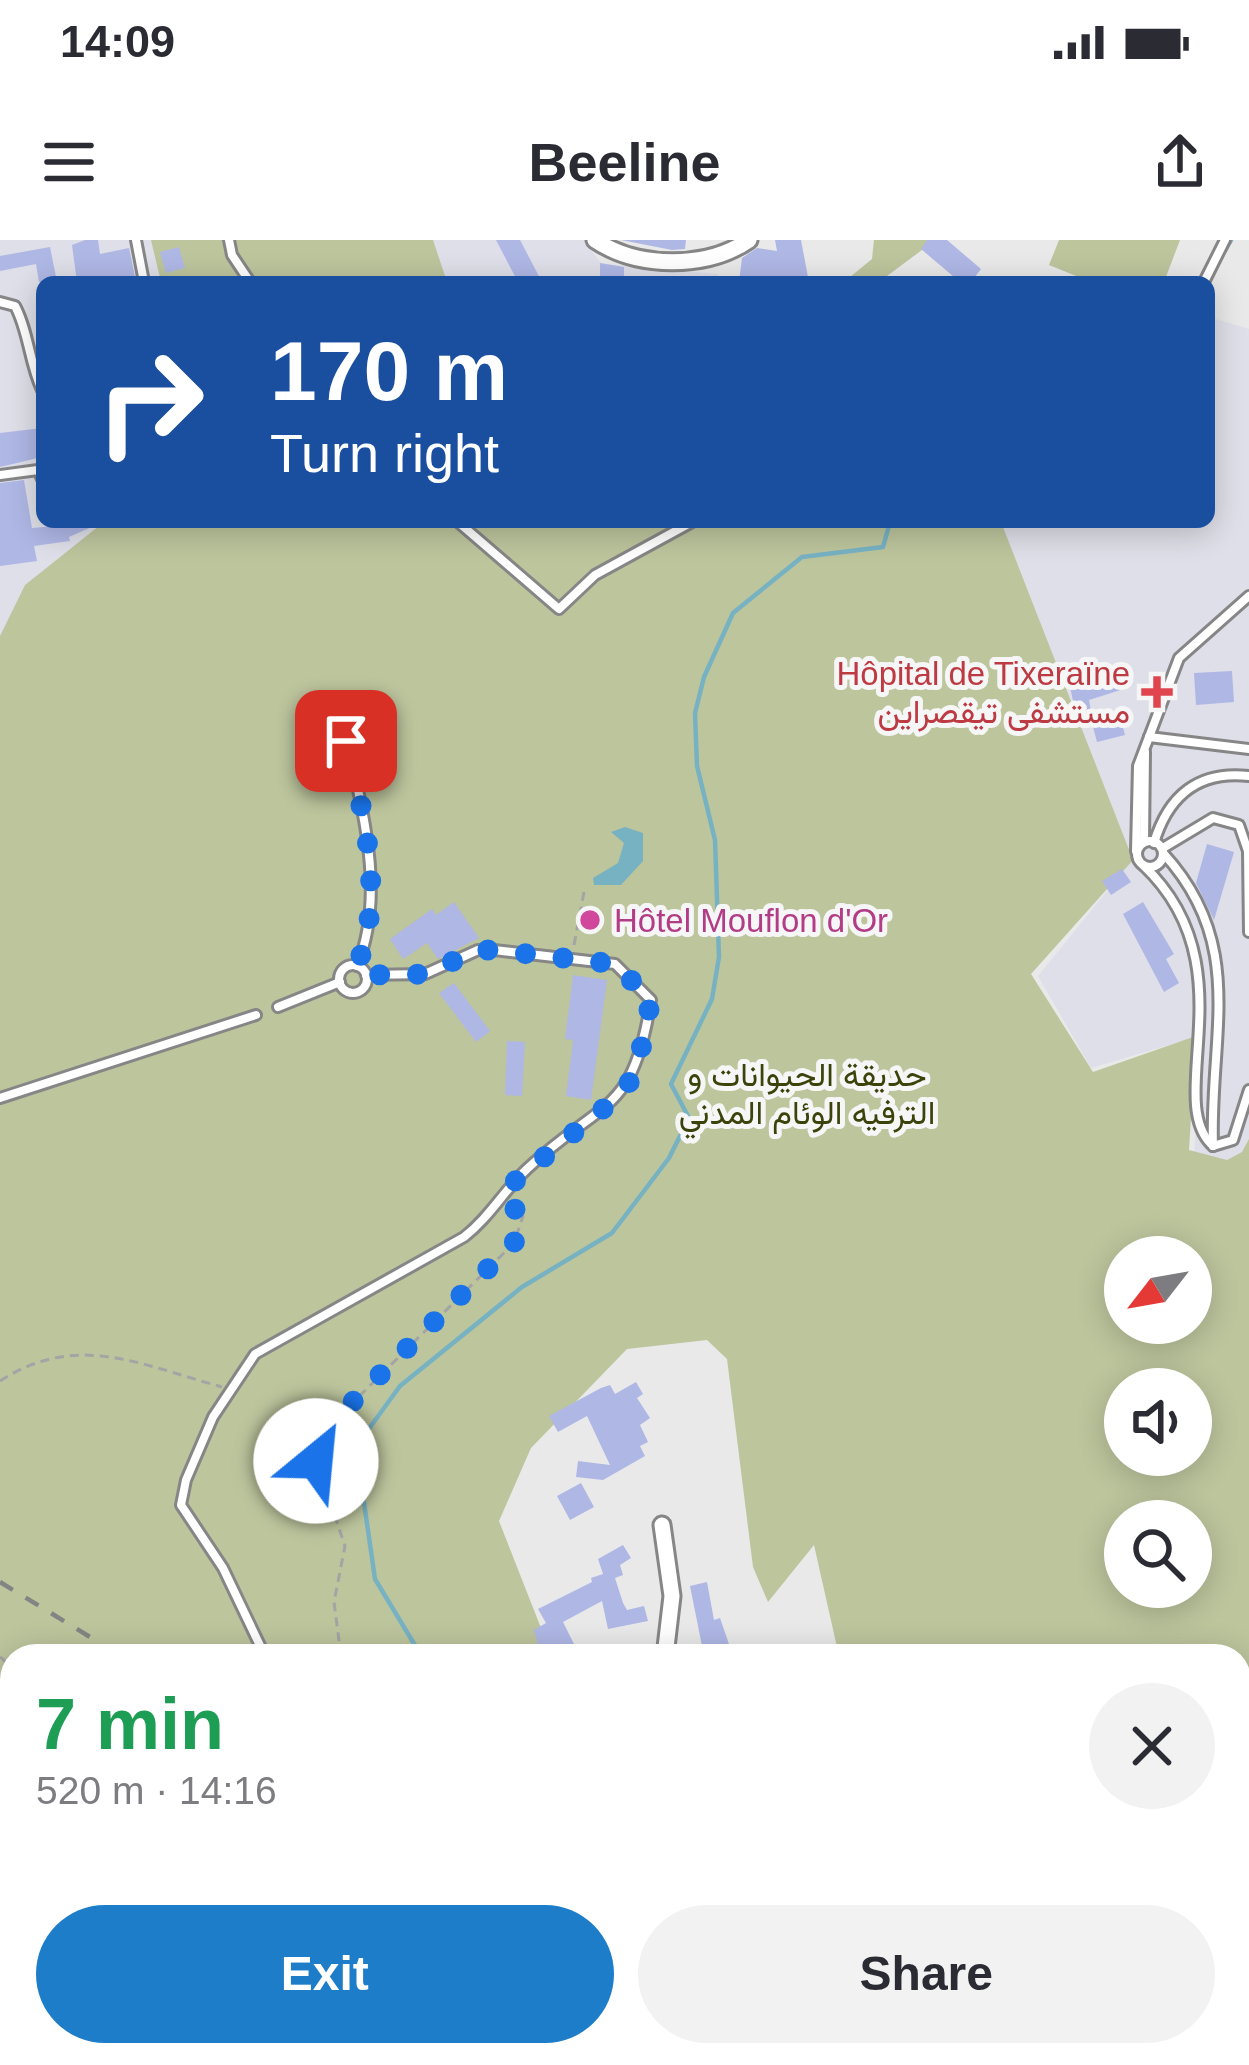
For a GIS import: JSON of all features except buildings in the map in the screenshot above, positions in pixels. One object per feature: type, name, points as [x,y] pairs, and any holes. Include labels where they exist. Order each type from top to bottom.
[{"type":"street","points":[[595,240],[626,254],[700,262],[749,240]]},
{"type":"street","points":[[662,1525],[672,1596],[666,1644]]},
{"type":"lane","points":[[136,240],[143,276]]},
{"type":"lane","points":[[229,240],[232,255],[246,276]]},
{"type":"lane","points":[[1207,276],[1225,240]]},
{"type":"lane","points":[[0,302],[15,307],[21,318],[36,377]]},
{"type":"lane","points":[[0,475],[36,472]]},
{"type":"lane","points":[[465,528],[560,609],[595,575],[681,528]]},
{"type":"lane","points":[[1213,1146],[1201,1134],[1199,1110],[1206,1002],[1202,952],[1175,892],[1143,865],[1136,850],[1133,801],[1144,750],[1180,658],[1249,596]]},
{"type":"lane","points":[[1149,737],[1249,749]]},
{"type":"lane","points":[[346,741],[370,843],[364,947],[357,966]]},
{"type":"lane","points":[[1143,865],[1159,863],[1144,750]]},
{"type":"lane","points":[[1156,847],[1162,817],[1181,790],[1223,773],[1249,776]]},
{"type":"lane","points":[[1136,850],[1156,847],[1213,818],[1239,825],[1248,851],[1249,932]]},
{"type":"lane","points":[[1156,847],[1183,874],[1202,910],[1219,964],[1213,1146]]},
{"type":"lane","points":[[259,1644],[223,1568],[181,1505],[194,1459],[230,1389],[263,1348],[449,1247],[503,1199],[531,1164],[625,1091],[638,1064],[651,1000],[615,964],[478,950],[425,974],[366,975]]},
{"type":"lane","points":[[357,966],[366,975],[366,985],[357,993],[344,990],[340,982],[344,969],[357,966]]},
{"type":"lane","points":[[278,1007],[340,982]]},
{"type":"lane","points":[[0,1098],[256,1015]]},
{"type":"lane","points":[[1213,1146],[1233,1140],[1249,1090]]},
{"type":"path","points":[[571,959],[584,892]]},
{"type":"path","points":[[339,1644],[334,1602],[345,1546],[313,1448],[320,1434],[514,1243],[523,1216],[503,1199]]},
{"type":"path","points":[[0,1382],[64,1352],[112,1358],[230,1389]]},
{"type":"shaded area","points":[[0,240],[584,240],[605,269],[606,264],[718,274],[36,276],[36,528],[386,528],[0,722]]},
{"type":"shaded area","name":"Hôpital de Tixeraïne مستشفى تيقصراين","points":[[1215,319],[1249,329],[1249,1159],[1193,1167],[1203,1035],[1091,1068],[1038,976],[1132,860],[1001,528],[1215,528]]},
{"type":"green space","points":[[151,240],[433,240],[445,276],[160,276]]},
{"type":"green space","points":[[874,240],[929,240],[930,244],[887,276],[851,276],[872,259]]},
{"type":"green space","points":[[1059,240],[1180,240],[1166,276],[1076,276],[1049,265]]},
{"type":"green space","name":"حديقة الحيوانات و الترفيه الوئام المدني","points":[[96,528],[1003,528],[1133,860],[1031,974],[1093,1072],[1196,1036],[1189,1150],[1227,1160],[1242,1152],[1249,1139],[1249,1644],[836,1644],[814,1545],[768,1602],[753,1567],[727,1359],[707,1340],[627,1349],[531,1448],[499,1521],[547,1644],[0,1644],[0,636],[25,585]]},
{"type":"water","points":[[625,827],[643,833],[643,861],[621,885],[594,885],[593,878],[618,863],[624,843],[611,832]]},
{"type":"waterway","points":[[1221,257],[1231,240]]},
{"type":"waterway","points":[[414,1644],[375,1579],[359,1468],[368,1430],[400,1386],[522,1287],[612,1233],[669,1158],[689,1118],[671,1084],[712,999],[719,957],[715,840],[697,766],[695,713],[704,677],[733,613],[802,557],[883,547],[888,528]]},
{"type":"railway","points":[[0,1582],[98,1644]]},
{"type":"place","name":"Hôpital de Tixeraïne مستشفى تيقصراين","points":[[1157,692]]},
{"type":"place","name":"Hôtel Mouflon d'Or","points":[[590,920]]},
{"type":"route","points":[[316,1461],[314,1441],[320,1434],[514,1243],[523,1216],[503,1199],[516,1180],[625,1091],[638,1064],[651,1000],[615,964],[494,950],[478,950],[425,974],[366,975],[357,966],[364,947],[370,843],[346,741]]}]
